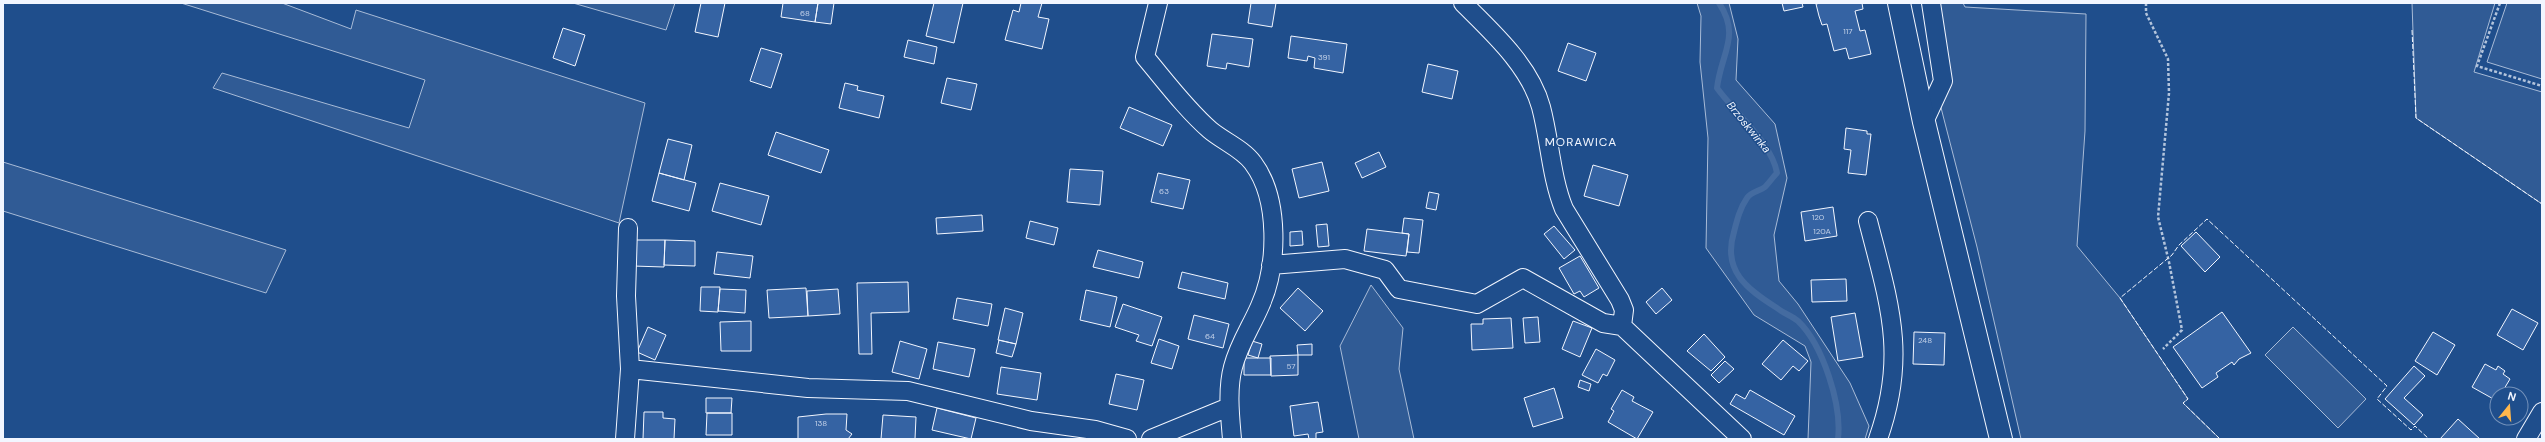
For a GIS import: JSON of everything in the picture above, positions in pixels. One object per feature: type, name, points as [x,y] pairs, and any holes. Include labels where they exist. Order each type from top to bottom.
[{"type":"street","points":[[1158,3],[1146,58],[1210,130],[1253,162],[1269,194],[1274,225],[1271,266],[1261,305],[1243,338],[1232,368],[1229,407],[1232,439]]},
{"type":"street","points":[[1462,3],[1494,35],[1532,84],[1541,106],[1558,194],[1564,209],[1620,300],[1624,310],[1622,326]]},
{"type":"street","points":[[1899,3],[1924,122],[2001,439]]},
{"type":"street","points":[[1924,122],[1943,81],[1931,3]]},
{"type":"street","points":[[1868,221],[1891,310],[1895,349],[1893,387],[1878,439]]},
{"type":"street","points":[[625,439],[630,369],[626,296],[628,228]]},
{"type":"street","points":[[1271,266],[1345,259],[1384,270],[1399,289],[1477,304],[1523,278],[1603,323],[1622,326],[1742,439]]},
{"type":"street","points":[[630,369],[808,388],[908,391],[1031,421],[1095,430],[1127,439]]},
{"type":"street","points":[[1151,439],[1229,407]]},
{"type":"street","points":[[2526,439],[2542,412]]},
{"type":"path","points":[[2146,3],[2146,13],[2168,58],[2169,93],[2158,217],[2169,262],[2182,330],[2163,348]]},
{"type":"path","points":[[2500,3],[2477,66],[2542,86]]},
{"type":"shaded area","points":[[181,3],[282,3],[351,29],[356,10],[645,103],[619,223],[213,88],[222,73],[409,128],[425,80]]},
{"type":"shaded area","points":[[573,3],[675,3],[666,30]]},
{"type":"shaded area","points":[[1697,3],[1729,3],[1738,39],[1736,80],[1775,124],[1787,178],[1774,235],[1779,281],[1798,304],[1850,383],[1869,426],[1865,439],[1808,439],[1811,362],[1805,346],[1754,315],[1706,248],[1708,138],[1700,62],[1701,16]]},
{"type":"shaded area","points":[[1937,3],[1963,3],[1965,7],[2086,14],[2085,131],[2077,246],[2120,298],[2188,399],[2183,403],[2220,439],[2021,439],[1977,247],[1939,100]]},
{"type":"shaded area","points":[[2412,3],[2495,3],[2474,72],[2542,92],[2542,204],[2416,118]]},
{"type":"shaded area","points":[[2507,3],[2542,3],[2542,79],[2487,62]]},
{"type":"shaded area","points":[[3,162],[286,250],[266,293],[3,211]]},
{"type":"shaded area","points":[[1371,285],[1403,328],[1399,369],[1414,439],[1359,439],[1340,346]]},
{"type":"shaded area","points":[[2293,327],[2366,399],[2338,428],[2265,355]]},
{"type":"building","points":[[701,3],[725,3],[718,37],[695,32]]},
{"type":"building","points":[[783,3],[818,3],[815,22],[781,17]]},
{"type":"building","points":[[818,3],[834,3],[831,24],[815,22]]},
{"type":"building","points":[[934,3],[963,3],[954,43],[926,36]]},
{"type":"building","points":[[1021,3],[1042,3],[1038,17],[1049,19],[1042,49],[1005,40],[1013,10],[1019,12]]},
{"type":"building","points":[[1251,3],[1276,3],[1272,27],[1248,23]]},
{"type":"building","points":[[1782,3],[1802,3],[1803,7],[1784,11]]},
{"type":"building","points":[[1862,3],[1863,9],[1855,11],[1860,31],[1865,30],[1871,54],[1849,59],[1846,48],[1834,51],[1827,24],[1822,25],[1819,16],[1816,4]]},
{"type":"building","points":[[563,28],[585,35],[575,66],[553,58]]},
{"type":"building","points":[[1212,34],[1253,39],[1249,67],[1227,63],[1226,69],[1207,66]]},
{"type":"building","points":[[1291,36],[1347,44],[1343,73],[1314,68],[1315,58],[1308,56],[1307,61],[1288,58]]},
{"type":"building","points":[[908,40],[937,47],[934,64],[904,57]]},
{"type":"building","points":[[1568,43],[1596,53],[1586,81],[1558,71]]},
{"type":"building","points":[[761,48],[782,54],[771,88],[750,81]]},
{"type":"building","points":[[1428,64],[1458,71],[1452,99],[1422,92]]},
{"type":"building","points":[[947,78],[977,84],[971,110],[941,103]]},
{"type":"building","points":[[845,83],[858,86],[857,90],[884,96],[879,118],[839,108]]},
{"type":"building","points":[[1129,107],[1172,125],[1163,146],[1120,128]]},
{"type":"building","points":[[1846,128],[1867,131],[1867,134],[1871,134],[1866,175],[1848,173],[1851,150],[1844,149]]},
{"type":"building","points":[[776,132],[829,150],[821,173],[768,155]]},
{"type":"building","points":[[668,139],[692,145],[684,180],[659,173]]},
{"type":"building","points":[[1379,152],[1386,167],[1362,178],[1355,163]]},
{"type":"building","points":[[1322,162],[1329,191],[1299,198],[1292,169]]},
{"type":"building","points":[[1593,165],[1628,175],[1619,206],[1584,196]]},
{"type":"building","points":[[1070,169],[1103,171],[1100,205],[1067,202]]},
{"type":"building","points":[[659,173],[696,183],[689,211],[652,201]]},
{"type":"building","points":[[1158,173],[1190,180],[1183,209],[1151,202]]},
{"type":"building","points":[[720,183],[769,196],[761,225],[712,211]]},
{"type":"building","points":[[1429,192],[1439,194],[1436,210],[1426,208]]},
{"type":"building","points":[[1833,207],[1837,236],[1805,241],[1801,212]]},
{"type":"building","points":[[982,215],[983,231],[937,234],[936,218]]},
{"type":"building","points":[[1404,218],[1423,220],[1419,253],[1407,252],[1409,234],[1402,233]]},
{"type":"building","points":[[1030,221],[1058,228],[1054,245],[1026,238]]},
{"type":"building","points":[[1327,224],[1329,246],[1318,247],[1316,225]]},
{"type":"building","points":[[1554,226],[1575,250],[1564,259],[1544,234]]},
{"type":"building","points":[[1367,229],[1409,234],[1406,256],[1364,251]]},
{"type":"building","points":[[1302,231],[1303,245],[1290,246],[1290,232]]},
{"type":"building","points":[[2196,232],[2220,257],[2205,272],[2181,246]]},
{"type":"building","points":[[634,240],[665,240],[664,267],[633,266]]},
{"type":"building","points":[[665,240],[695,241],[695,266],[664,265]]},
{"type":"building","points":[[1098,250],[1143,262],[1139,278],[1093,267]]},
{"type":"building","points":[[717,252],[753,256],[750,278],[714,274]]},
{"type":"building","points":[[1580,256],[1599,288],[1584,297],[1580,291],[1574,294],[1559,268]]},
{"type":"building","points":[[1182,272],[1228,283],[1225,299],[1178,288]]},
{"type":"building","points":[[1846,279],[1847,301],[1812,302],[1811,280]]},
{"type":"building","points":[[908,282],[909,312],[871,313],[872,354],[859,354],[857,283]]},
{"type":"building","points":[[701,287],[720,287],[718,312],[700,311]]},
{"type":"building","points":[[806,288],[808,316],[769,318],[767,290]]},
{"type":"building","points":[[1298,288],[1323,311],[1305,331],[1280,308]]},
{"type":"building","points":[[1662,288],[1672,300],[1656,314],[1646,302]]},
{"type":"building","points":[[720,289],[746,290],[745,313],[718,311]]},
{"type":"building","points":[[838,289],[840,314],[808,316],[807,291]]},
{"type":"building","points":[[1086,290],[1117,297],[1110,327],[1080,320]]},
{"type":"building","points":[[957,298],[992,304],[988,326],[953,319]]},
{"type":"building","points":[[1123,304],[1162,317],[1152,346],[1136,341],[1139,335],[1115,327]]},
{"type":"building","points":[[1005,308],[1023,313],[1016,344],[998,340]]},
{"type":"building","points":[[2512,309],[2538,323],[2523,350],[2497,335]]},
{"type":"building","points":[[2222,312],[2251,353],[2239,359],[2234,365],[2232,362],[2216,373],[2218,377],[2202,388],[2173,347]]},
{"type":"building","points":[[1855,313],[1863,357],[1838,361],[1831,317]]},
{"type":"building","points":[[1194,315],[1229,324],[1223,348],[1188,339]]},
{"type":"building","points":[[1538,317],[1540,342],[1525,343],[1523,318]]},
{"type":"building","points":[[1511,318],[1513,348],[1472,350],[1471,324],[1483,324],[1483,319]]},
{"type":"building","points":[[751,321],[751,351],[721,351],[720,322]]},
{"type":"building","points":[[1573,321],[1592,328],[1580,357],[1562,349]]},
{"type":"building","points":[[648,327],[666,335],[655,360],[637,352]]},
{"type":"building","points":[[1914,332],[1945,333],[1944,365],[1913,364]]},
{"type":"building","points":[[2433,332],[2455,345],[2437,375],[2415,361]]},
{"type":"building","points":[[1704,334],[1725,357],[1711,371],[1687,351]]},
{"type":"building","points":[[1159,339],[1179,346],[1172,369],[1151,363]]},
{"type":"building","points":[[999,340],[1016,344],[1012,357],[996,353]]},
{"type":"building","points":[[1783,340],[1808,361],[1799,371],[1793,366],[1781,380],[1762,364]]},
{"type":"building","points":[[900,341],[927,349],[919,379],[892,372]]},
{"type":"building","points":[[1252,341],[1262,344],[1258,358],[1248,355]]},
{"type":"building","points":[[938,342],[975,349],[969,377],[933,369]]},
{"type":"building","points":[[1312,344],[1312,355],[1298,355],[1297,345]]},
{"type":"building","points":[[1596,349],[1615,360],[1607,376],[1603,374],[1598,383],[1582,375]]},
{"type":"building","points":[[1298,355],[1298,375],[1271,376],[1270,356]]},
{"type":"building","points":[[1244,358],[1271,358],[1271,375],[1244,375]]},
{"type":"building","points":[[1725,361],[1734,369],[1719,383],[1711,375]]},
{"type":"building","points":[[2485,364],[2496,370],[2498,366],[2505,371],[2503,374],[2510,379],[2506,386],[2489,386],[2489,397],[2472,387]]},
{"type":"building","points":[[2414,366],[2425,376],[2404,398],[2423,415],[2414,425],[2385,399]]},
{"type":"building","points":[[1001,367],[1041,373],[1037,400],[997,394]]},
{"type":"building","points":[[1116,374],[1144,380],[1137,410],[1109,404]]},
{"type":"building","points":[[1580,380],[1591,384],[1589,391],[1578,387]]},
{"type":"building","points":[[1554,388],[1563,418],[1533,427],[1524,398]]},
{"type":"building","points":[[1622,390],[1634,397],[1632,401],[1653,412],[1637,439],[1608,422],[1614,411],[1611,409]]},
{"type":"building","points":[[1750,390],[1795,416],[1784,435],[1730,404],[1736,394],[1745,399]]},
{"type":"building","points":[[706,398],[732,398],[731,413],[706,413]]},
{"type":"building","points":[[1318,402],[1323,432],[1316,433],[1316,439],[1309,439],[1308,434],[1294,436],[1290,406]]},
{"type":"building","points":[[937,408],[976,418],[971,439],[932,430]]},
{"type":"building","points":[[644,412],[663,412],[663,418],[675,419],[674,439],[643,439]]},
{"type":"building","points":[[707,413],[732,413],[732,435],[706,435]]},
{"type":"building","points":[[826,414],[847,414],[846,430],[852,434],[848,439],[798,439],[798,417]]},
{"type":"building","points":[[883,415],[916,417],[915,439],[881,439]]},
{"type":"building","points":[[2458,419],[2480,439],[2440,439]]},
{"type":"waterway","name":"Brzoskwinka","points":[[1719,3],[1729,25],[1729,35],[1728,45],[1717,88],[1761,140],[1774,162],[1777,173],[1765,187],[1751,194],[1747,198],[1739,214],[1734,232],[1731,246],[1731,258],[1734,268],[1747,286],[1766,301],[1798,321],[1815,345],[1823,360],[1834,393],[1837,410],[1838,439]]},
{"type":"fence","points":[[2412,30],[2416,118],[2542,204]]},
{"type":"fence","points":[[2220,439],[2183,403],[2188,399],[2120,298],[2172,255],[2179,245],[2207,219],[2387,386],[2377,399],[2411,430],[2415,426],[2429,439]]},
{"type":"district","name":"MORAWICA","points":[[1581,142]]}]
